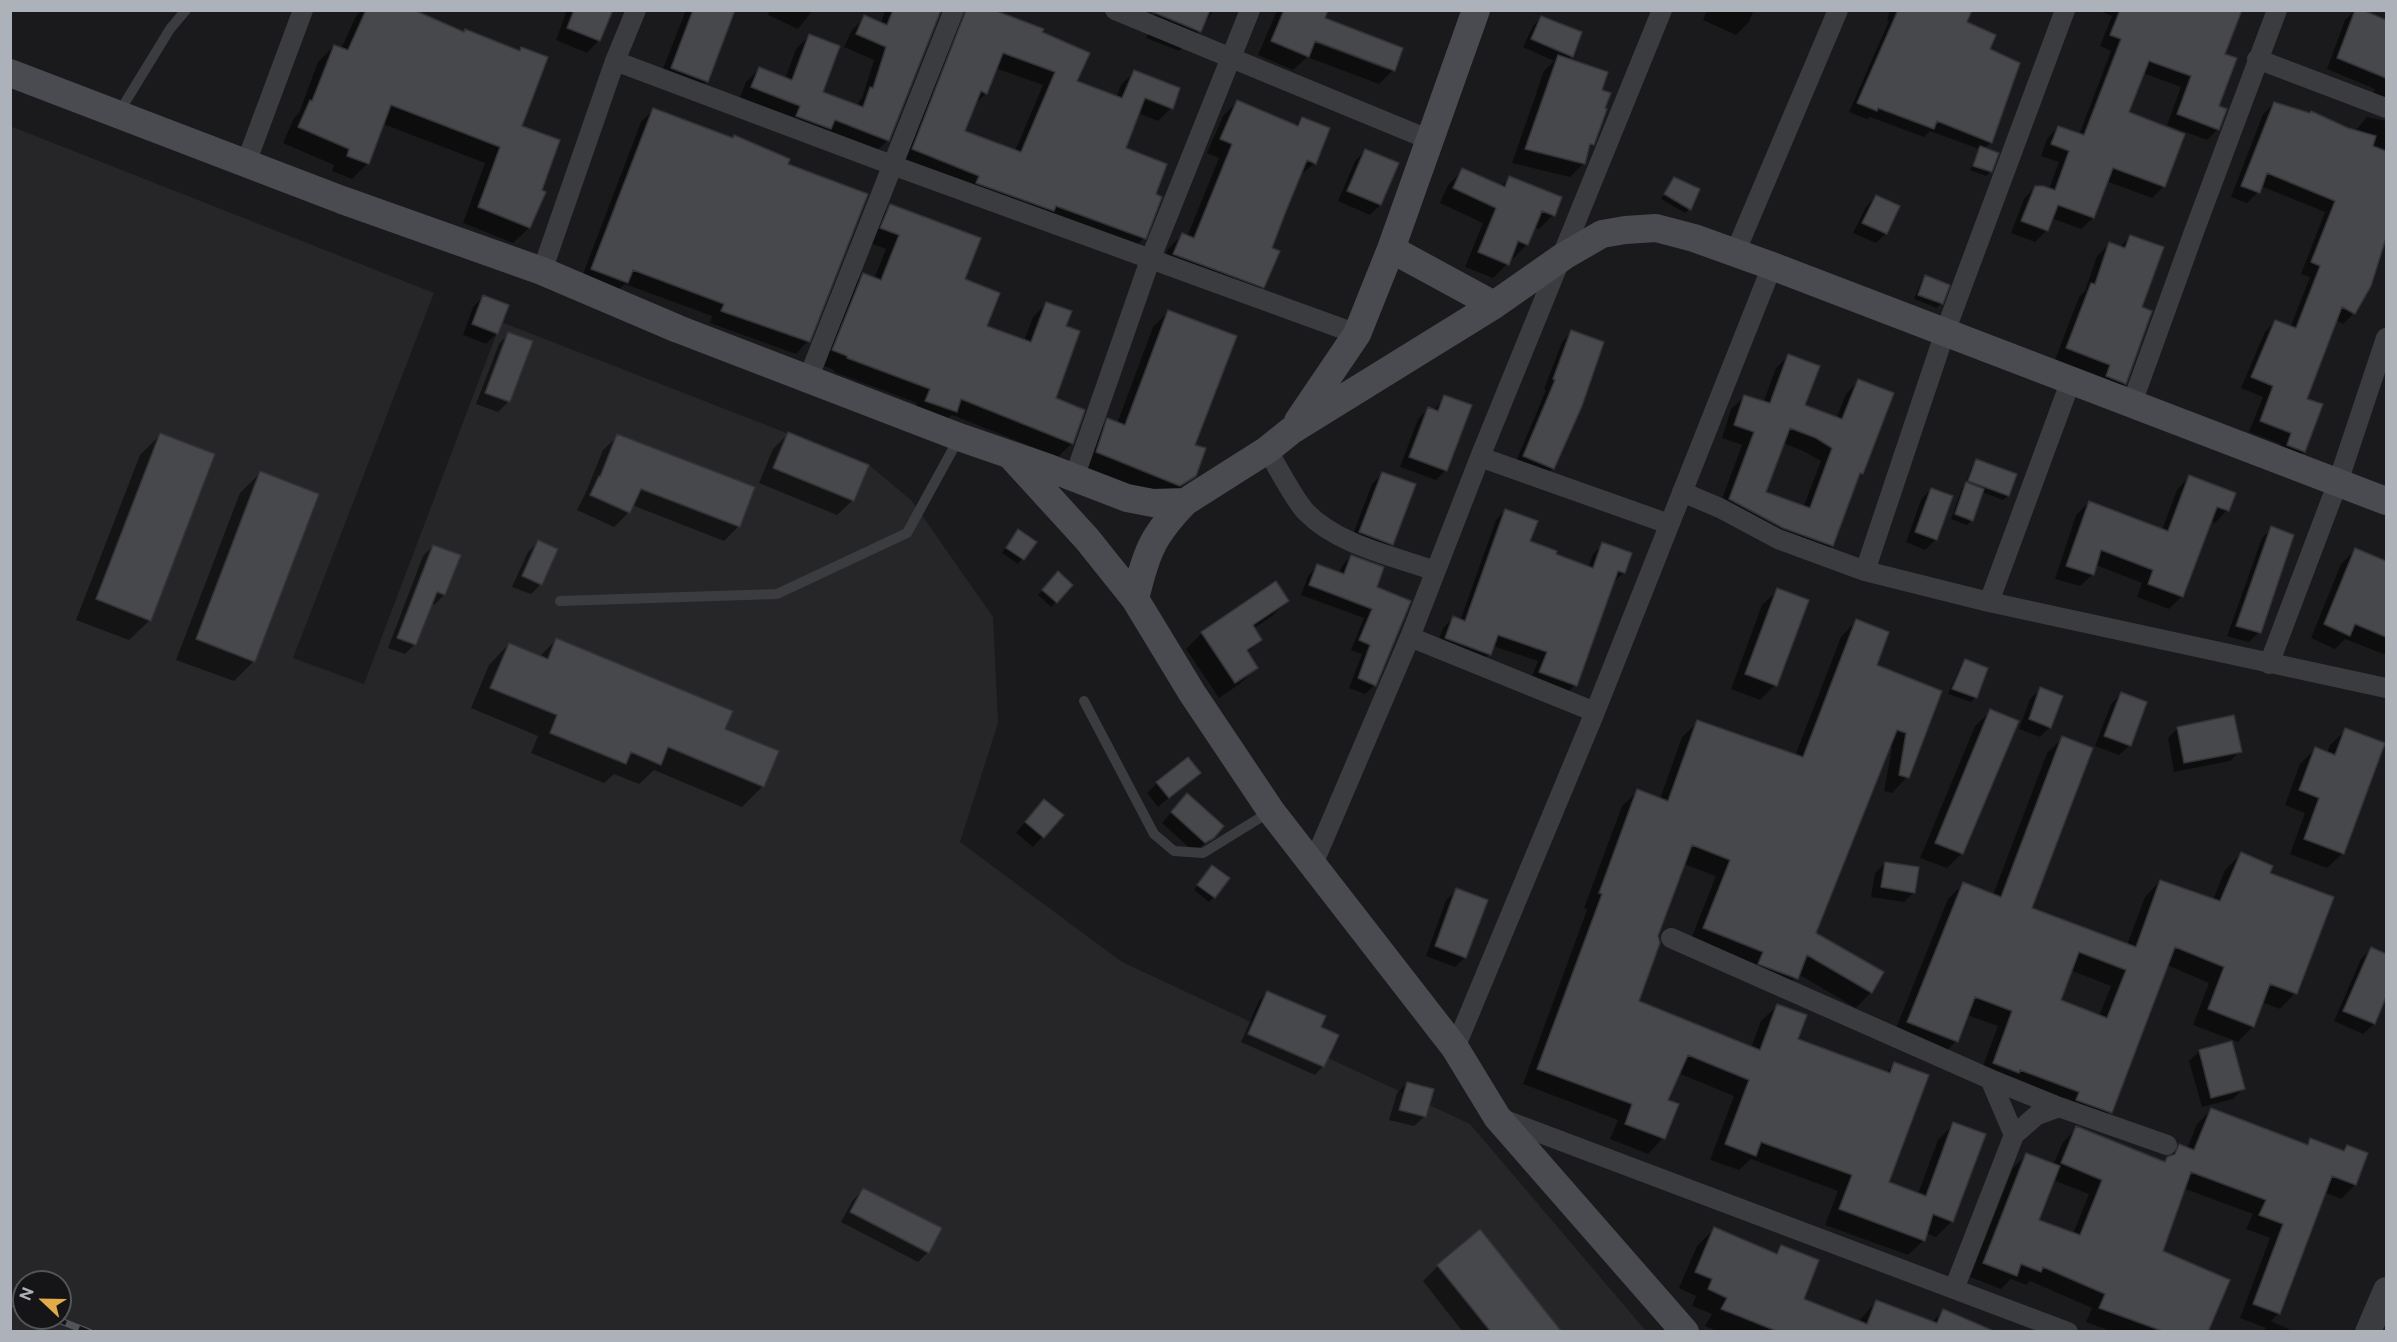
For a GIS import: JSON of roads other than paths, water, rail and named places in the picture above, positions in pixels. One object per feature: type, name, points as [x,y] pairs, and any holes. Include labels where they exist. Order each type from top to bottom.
[{"type":"main road","points":[[1292,430],[1357,334],[1476,10]]},
{"type":"main road","points":[[10,73],[353,204],[542,271],[678,329],[959,437],[1127,498],[1153,503],[1185,502]]},
{"type":"main road","points":[[1135,599],[1145,558],[1162,525],[1185,502],[1267,450],[1292,430],[1494,305],[1564,256],[1602,234],[1656,228],[1694,238],[1772,266],[2386,501]]},
{"type":"main road","points":[[1390,249],[1494,305]]},
{"type":"main road","points":[[1012,456],[1087,539],[1135,599],[1192,693],[1271,811],[1455,1048],[1497,1117],[1685,1332]]},
{"type":"street","points":[[246,163],[303,10]]},
{"type":"street","points":[[542,271],[615,61],[636,10]]},
{"type":"street","points":[[808,379],[954,10]]},
{"type":"street","points":[[1115,10],[1430,140]]},
{"type":"street","points":[[1074,478],[1150,260],[1250,10]]},
{"type":"street","points":[[1313,864],[1410,637],[1480,457],[1564,256],[1662,10]]},
{"type":"street","points":[[1735,254],[1838,10]]},
{"type":"street","points":[[1866,571],[1945,332],[2064,10]]},
{"type":"street","points":[[2133,403],[2277,10]]},
{"type":"street","points":[[2258,59],[2386,108]]},
{"type":"street","points":[[615,61],[1150,260],[1357,334]]},
{"type":"street","points":[[1455,1048],[1595,712],[1772,266]]},
{"type":"street","points":[[2269,664],[2338,482],[2386,338]]},
{"type":"street","points":[[1989,602],[2071,380]]},
{"type":"street","points":[[1267,450],[1305,512],[1325,528],[1353,542],[1435,571]]},
{"type":"street","points":[[1480,457],[1669,524]]},
{"type":"street","points":[[1682,492],[1720,508],[1778,539],[1866,571],[1989,602],[2386,688]]},
{"type":"street","points":[[1410,637],[1595,712]]},
{"type":"street","points":[[1671,938],[1990,1079],[2167,1146]]},
{"type":"street","points":[[1990,1079],[2014,1135]]},
{"type":"street","points":[[1954,1289],[2014,1135],[2037,1115],[2059,1107]]},
{"type":"street","points":[[1497,1117],[2068,1332]]},
{"type":"street","points":[[2368,1332],[2386,1290]]},
{"type":"lane","points":[[117,115],[170,29],[186,10]]},
{"type":"lane","points":[[560,601],[777,594],[907,533],[959,437]]},
{"type":"lane","points":[[1084,701],[1154,834],[1174,851],[1203,853],[1271,811]]},
{"type":"railway","points":[[72,1325],[89,1332]]}]
